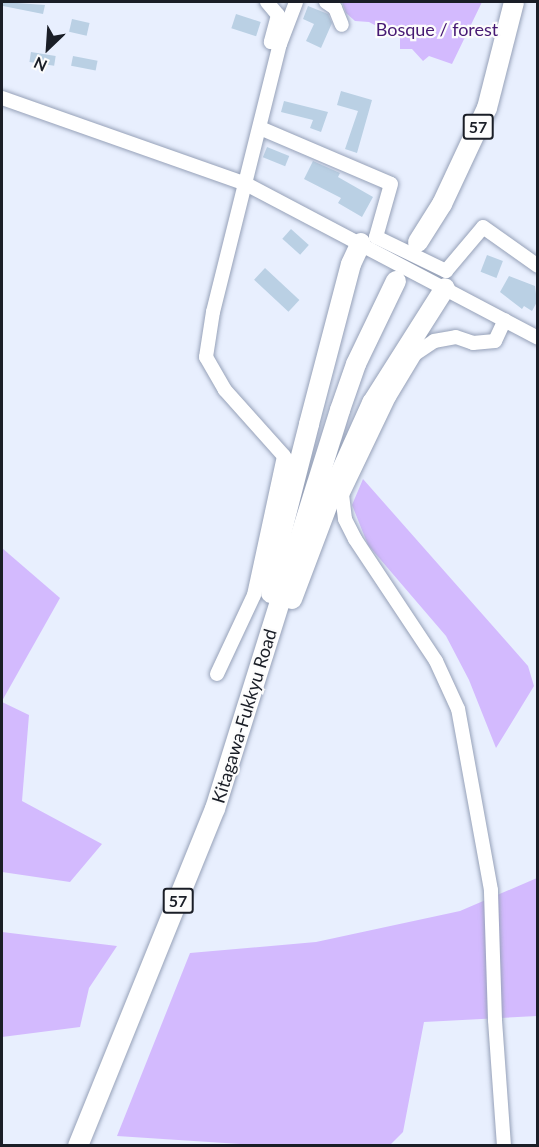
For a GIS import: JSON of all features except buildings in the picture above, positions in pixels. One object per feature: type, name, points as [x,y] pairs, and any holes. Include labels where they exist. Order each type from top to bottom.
[{"type":"highway","name":"57","points":[[418,242],[441,204],[486,108],[514,2]]},
{"type":"highway","points":[[264,652],[277,550],[351,264],[361,243]]},
{"type":"highway","name":"Kitagawa-Fukkyu Road","points":[[78,1146],[215,808],[356,363],[396,281]]},
{"type":"highway","points":[[264,652],[293,597],[335,485],[372,403],[445,288]]},
{"type":"street","points":[[267,2],[278,15],[271,42],[280,44]]},
{"type":"street","points":[[217,674],[254,596],[284,456],[225,390],[206,357],[213,312],[280,44],[296,2]]},
{"type":"street","points":[[326,2],[335,8],[342,25]]},
{"type":"street","points":[[2,98],[246,184],[537,338]]},
{"type":"street","points":[[260,128],[391,184],[376,237],[386,242],[446,271],[483,227],[537,266]]},
{"type":"street","points":[[504,1146],[495,1020],[491,890],[458,709],[436,661],[355,539],[345,519],[342,495],[389,397],[415,354],[434,340],[456,337],[473,343],[495,341],[505,320]]},
{"type":"green space","name":"Bosque / forest","points":[[342,2],[482,2],[452,64],[429,56],[423,61],[412,49],[400,49],[400,33],[394,35],[369,22],[355,21],[346,13]]},
{"type":"green space","points":[[363,479],[528,666],[534,686],[496,748],[469,680],[446,636],[368,545],[352,505]]},
{"type":"green space","points":[[2,548],[60,598],[2,701]]},
{"type":"green space","points":[[2,702],[29,715],[22,801],[102,844],[70,882],[2,872]]},
{"type":"green space","points":[[537,878],[537,1016],[424,1022],[403,1132],[390,1145],[255,1145],[117,1136],[190,953],[316,942],[460,911]]},
{"type":"green space","points":[[2,932],[117,946],[89,988],[80,1027],[2,1037]]}]
